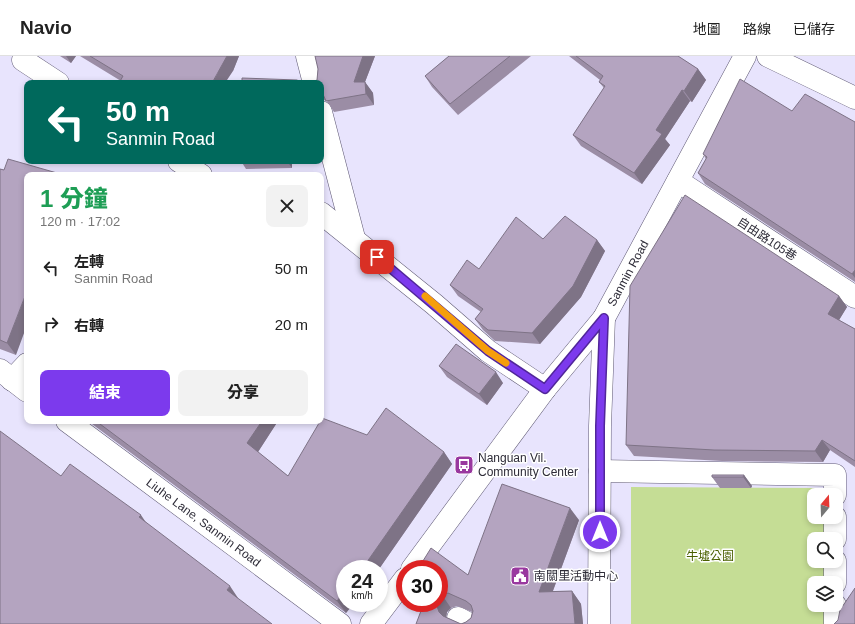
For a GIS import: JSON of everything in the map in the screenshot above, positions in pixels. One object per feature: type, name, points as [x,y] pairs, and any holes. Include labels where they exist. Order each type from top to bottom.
[{"type":"street","points":[[307,56],[313,80]]},
{"type":"street","name":"Sanmin Road","points":[[419,560],[545,389],[604,318],[745,56]]},
{"type":"street","points":[[768,56],[855,98]]},
{"type":"street","points":[[23,60],[53,80]]},
{"type":"street","points":[[324,123],[354,238]]},
{"type":"street","points":[[184,164],[196,172]]},
{"type":"street","name":"自由路105巷","points":[[678,180],[855,298]]},
{"type":"street","points":[[324,215],[434,304],[488,351],[545,389]]},
{"type":"street","points":[[600,624],[600,471],[604,318]]},
{"type":"street","points":[[13,380],[24,367]]},
{"type":"street","name":"Liuhe Lane, Sanmin Road","points":[[71,424],[340,624]]},
{"type":"street","points":[[600,471],[835,475],[835,488]]},
{"type":"street","points":[[372,624],[396,591]]},
{"type":"street","points":[[835,612],[835,624]]},
{"type":"green space","name":"牛墟公園","points":[[631,487],[829,488],[807,488],[807,524],[829,524],[829,532],[807,532],[807,568],[829,568],[829,576],[807,576],[807,612],[829,612],[829,624],[631,624]]},
{"type":"building","points":[[90,56],[227,56],[214,80],[121,80],[123,76]]},
{"type":"building","points":[[315,56],[363,56],[354,82],[365,82],[366,94],[326,101],[324,96],[324,80],[317,80],[318,69]]},
{"type":"building","points":[[449,56],[510,56],[450,104],[425,76]]},
{"type":"building","points":[[576,56],[678,56],[698,69],[684,91],[682,90],[656,130],[662,134],[634,173],[573,135],[605,86],[599,82],[603,76]]},
{"type":"building","points":[[242,78],[297,80],[242,80]]},
{"type":"building","points":[[740,79],[792,111],[805,94],[855,122],[855,270],[852,274],[698,173],[707,157],[703,154]]},
{"type":"building","points":[[8,159],[54,172],[24,172],[24,299],[7,343],[0,340],[0,169],[4,170]]},
{"type":"building","points":[[685,195],[839,296],[828,314],[855,329],[855,461],[822,440],[815,451],[714,450],[626,445],[630,286]]},
{"type":"building","points":[[565,216],[597,240],[573,286],[532,333],[488,330],[475,319],[483,309],[450,285],[467,260],[479,269],[516,217],[543,239]]},
{"type":"building","points":[[456,344],[496,372],[479,394],[439,366]]},
{"type":"building","points":[[386,408],[444,452],[368,560],[336,560],[336,600],[100,424],[260,424],[247,443],[288,476],[318,424],[324,424],[324,419],[367,435]]},
{"type":"building","points":[[0,431],[61,476],[70,464],[141,515],[139,517],[230,586],[227,590],[272,624],[0,624]]},
{"type":"building","points":[[712,475],[744,475],[743,477],[712,477]]},
{"type":"building","name":"南關里活動中心","points":[[502,484],[570,508],[539,592],[572,591],[575,624],[461,624],[471,618],[473,611],[471,605],[466,601],[448,593],[448,560],[468,575]]},
{"type":"building","name":"南關里活動中心","points":[[431,548],[447,560],[424,560]]},
{"type":"building","points":[[855,588],[855,624],[834,624],[838,620],[840,612],[843,612],[843,606]]},
{"type":"building","points":[[421,612],[439,612],[443,616],[461,624],[416,624]]},
{"type":"slow traffic","points":[[425,296],[488,351],[506,363]]},
{"type":"place","name":"Nanguan Vil. Community Center","points":[[464,465]]},
{"type":"place","name":"南關里活動中心","points":[[520,576]]},
{"type":"route","points":[[377,257],[488,351],[545,389],[604,318],[600,426],[600,532]]}]
